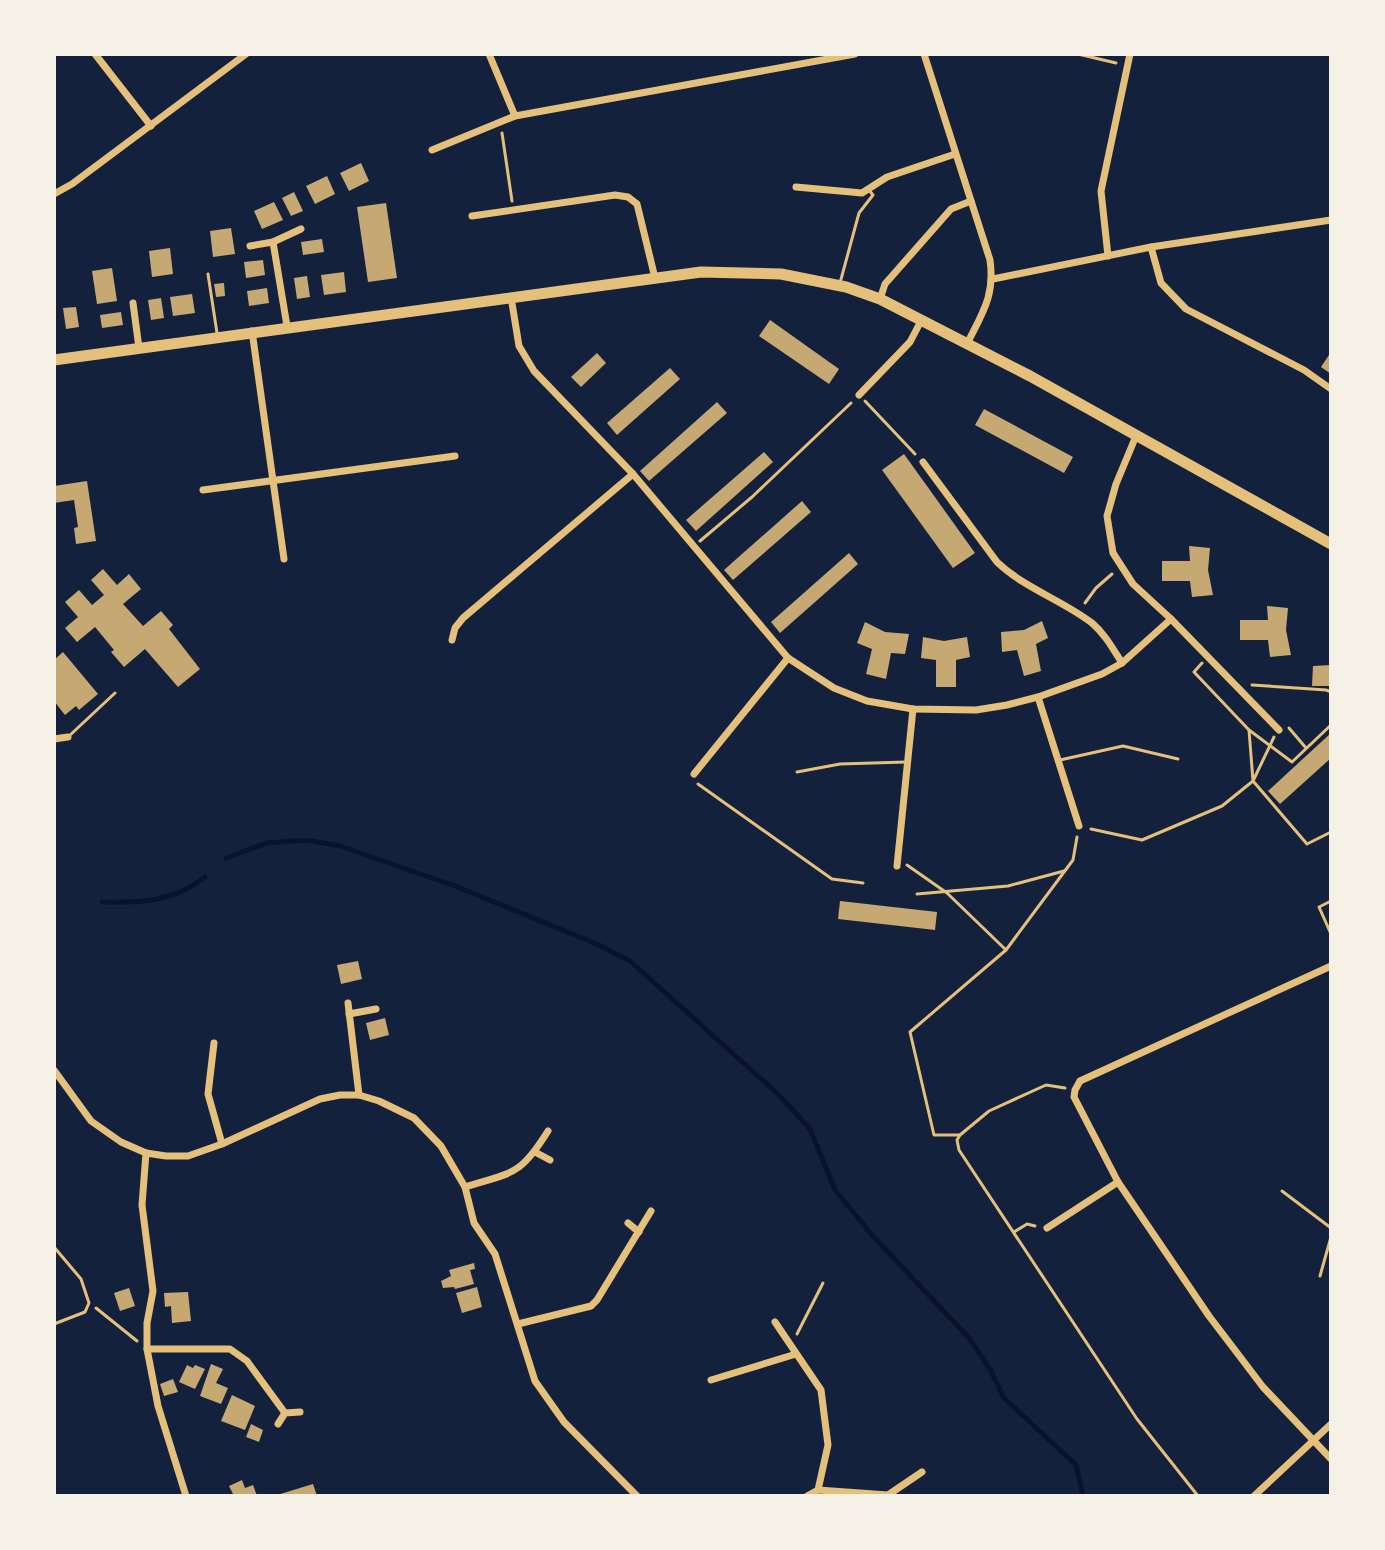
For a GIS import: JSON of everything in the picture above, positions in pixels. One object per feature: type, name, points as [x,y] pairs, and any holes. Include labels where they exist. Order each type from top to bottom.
[{"type":"main road","points":[[54,360],[701,272],[759,272],[839,286],[880,299],[968,342],[1331,544]]},
{"type":"street","points":[[95,54],[151,126]]},
{"type":"street","points":[[54,194],[72,184],[246,54]]},
{"type":"street","points":[[489,54],[515,116]]},
{"type":"street","points":[[795,54],[799,65]]},
{"type":"street","points":[[432,150],[515,116],[855,54]]},
{"type":"street","points":[[924,54],[990,260],[993,279],[990,299],[968,342]]},
{"type":"street","points":[[1108,256],[1101,191],[1130,54]]},
{"type":"street","points":[[796,187],[862,193],[887,177],[955,154]]},
{"type":"street","points":[[472,216],[615,195],[628,197],[637,204],[655,278]]},
{"type":"street","points":[[880,299],[885,284],[951,209],[971,201]]},
{"type":"street","points":[[993,279],[1151,247],[1331,220]]},
{"type":"street","points":[[250,246],[273,242],[301,229]]},
{"type":"street","points":[[273,242],[287,326]]},
{"type":"street","points":[[1151,247],[1161,283],[1186,309],[1304,370],[1331,389]]},
{"type":"street","points":[[511,297],[519,346],[534,371],[633,474],[788,658],[817,679],[867,701],[913,709],[976,710],[1038,697],[1102,674],[1122,663],[1171,619]]},
{"type":"street","points":[[133,303],[139,348]]},
{"type":"street","points":[[859,395],[910,342],[922,319]]},
{"type":"street","points":[[252,331],[284,559]]},
{"type":"street","points":[[1136,436],[1116,484],[1107,516],[1113,553],[1133,584],[1279,730]]},
{"type":"street","points":[[203,490],[455,456]]},
{"type":"street","points":[[923,462],[986,548],[1009,573],[1093,624],[1122,663]]},
{"type":"street","points":[[452,640],[455,628],[463,618],[633,474]]},
{"type":"street","points":[[694,774],[788,658]]},
{"type":"street","points":[[1038,697],[1079,826]]},
{"type":"street","points":[[897,862],[913,709]]},
{"type":"street","points":[[54,739],[68,737]]},
{"type":"street","points":[[1330,969],[1080,1081],[1074,1097],[1118,1182],[1209,1316],[1263,1387],[1331,1459]]},
{"type":"street","points":[[348,1003],[359,1095]]},
{"type":"street","points":[[349,1014],[376,1009]]},
{"type":"street","points":[[214,1043],[208,1094],[222,1144]]},
{"type":"street","points":[[54,1070],[91,1121],[121,1142],[146,1153],[166,1156],[188,1156],[222,1144],[320,1099],[359,1095],[390,1105],[414,1118],[441,1146],[465,1187],[474,1223],[495,1254],[535,1381],[564,1422],[637,1496]]},
{"type":"street","points":[[465,1187],[518,1171],[548,1131]]},
{"type":"street","points":[[535,1152],[550,1160]]},
{"type":"street","points":[[146,1153],[142,1205],[153,1291],[147,1323],[147,1349],[158,1406],[186,1496]]},
{"type":"street","points":[[1047,1228],[1118,1182]]},
{"type":"street","points":[[518,1324],[591,1306],[651,1211]]},
{"type":"street","points":[[628,1223],[639,1232]]},
{"type":"street","points":[[775,1322],[821,1390],[828,1445],[818,1490]]},
{"type":"street","points":[[147,1349],[230,1349],[247,1361],[285,1413]]},
{"type":"street","points":[[711,1380],[793,1350]]},
{"type":"street","points":[[285,1413],[300,1412]]},
{"type":"street","points":[[278,1424],[285,1413]]},
{"type":"street","points":[[1254,1496],[1331,1424]]},
{"type":"street","points":[[807,1496],[818,1490],[888,1495],[922,1472]]},
{"type":"lane","points":[[839,286],[859,213],[873,195],[868,189]]},
{"type":"lane","points":[[208,274],[217,336]]},
{"type":"lane","points":[[68,737],[115,693]]},
{"type":"lane","points":[[1056,760],[1123,746],[1178,759]]},
{"type":"lane","points":[[797,772],[840,764],[906,762]]},
{"type":"lane","points":[[1282,1191],[1331,1228]]},
{"type":"lane","points":[[1320,1276],[1331,1237]]},
{"type":"lane","points":[[54,1247],[81,1279],[89,1303],[85,1312],[54,1324]]},
{"type":"path","points":[[1078,54],[1127,65]]},
{"type":"path","points":[[501,122],[513,210]]},
{"type":"path","points":[[693,547],[752,497],[859,395],[923,462]]},
{"type":"path","points":[[1077,614],[1096,588],[1121,566]]},
{"type":"path","points":[[1194,672],[1249,730],[1292,762],[1331,725]]},
{"type":"path","points":[[1233,683],[1331,692]]},
{"type":"path","points":[[1286,725],[1306,748]]},
{"type":"path","points":[[1249,730],[1253,781],[1307,844],[1331,832]]},
{"type":"path","points":[[960,1135],[934,1135],[910,1032],[1006,950],[1073,860],[1079,826],[1142,840],[1222,806],[1253,781],[1279,730]]},
{"type":"path","points":[[694,774],[695,782],[832,879],[863,883]]},
{"type":"path","points":[[897,862],[947,893],[1006,950]]},
{"type":"path","points":[[917,894],[1008,886],[1064,871]]},
{"type":"path","points":[[1331,901],[1319,907],[1331,934]]},
{"type":"path","points":[[1075,1090],[1046,1085],[989,1111],[960,1135],[957,1140],[959,1150],[1137,1419],[1198,1496]]},
{"type":"path","points":[[1014,1232],[1027,1224],[1047,1228]]},
{"type":"path","points":[[793,1350],[823,1283]]},
{"type":"path","points":[[89,1303],[147,1349]]},
{"type":"building","points":[[361,163],[369,181],[349,191],[340,173]]},
{"type":"building","points":[[327,176],[335,194],[315,204],[306,186]]},
{"type":"building","points":[[294,192],[303,211],[291,216],[282,198]]},
{"type":"building","points":[[274,202],[283,220],[262,229],[254,211]]},
{"type":"building","points":[[386,203],[397,278],[368,282],[357,207]]},
{"type":"building","points":[[231,228],[235,254],[213,257],[210,231]]},
{"type":"building","points":[[322,239],[324,252],[303,255],[301,242]]},
{"type":"building","points":[[170,248],[173,274],[152,277],[149,251]]},
{"type":"building","points":[[263,260],[265,275],[246,278],[244,262]]},
{"type":"building","points":[[112,268],[117,301],[97,304],[92,271]]},
{"type":"building","points":[[344,272],[346,292],[324,295],[321,275]]},
{"type":"building","points":[[307,276],[310,297],[297,299],[294,278]]},
{"type":"building","points":[[224,283],[225,296],[216,297],[214,284]]},
{"type":"building","points":[[267,288],[269,303],[249,306],[247,291]]},
{"type":"building","points":[[192,294],[195,313],[173,316],[170,297]]},
{"type":"building","points":[[161,298],[164,318],[151,320],[148,300]]},
{"type":"building","points":[[76,307],[79,327],[66,329],[63,308]]},
{"type":"building","points":[[121,312],[123,325],[102,328],[100,315]]},
{"type":"building","points":[[770,320],[839,369],[829,384],[759,336]]},
{"type":"building","points":[[1331,352],[1331,374],[1321,367]]},
{"type":"building","points":[[597,353],[606,363],[581,387],[571,377]]},
{"type":"building","points":[[670,368],[680,379],[617,435],[607,423]]},
{"type":"building","points":[[717,402],[727,413],[649,481],[640,471]]},
{"type":"building","points":[[984,409],[1073,457],[1064,473],[975,425]]},
{"type":"building","points":[[764,452],[773,462],[696,531],[686,520]]},
{"type":"building","points":[[904,454],[975,553],[953,568],[882,470]]},
{"type":"building","points":[[87,481],[96,541],[76,544],[74,528],[78,527],[74,500],[54,503],[54,486]]},
{"type":"building","points":[[802,501],[811,512],[733,580],[724,570]]},
{"type":"building","points":[[1189,546],[1210,548],[1208,570],[1213,595],[1192,597],[1190,581],[1162,581],[1162,561],[1190,561]]},
{"type":"building","points":[[849,553],[858,564],[780,633],[771,622]]},
{"type":"building","points":[[103,569],[117,585],[129,574],[141,589],[123,604],[143,626],[161,611],[173,625],[169,629],[200,669],[178,687],[145,649],[124,667],[95,627],[77,642],[65,628],[78,617],[65,602],[79,590],[92,605],[104,595],[91,580]]},
{"type":"building","points":[[1267,606],[1288,608],[1286,630],[1291,655],[1270,657],[1268,640],[1240,640],[1240,620],[1268,620]]},
{"type":"building","points":[[1042,621],[1048,638],[1036,644],[1041,671],[1024,676],[1017,650],[1002,652],[1001,632],[1024,630]]},
{"type":"building","points":[[865,622],[885,632],[909,634],[905,654],[891,653],[886,679],[866,674],[872,649],[857,643]]},
{"type":"building","points":[[923,637],[944,641],[967,637],[970,657],[956,660],[956,687],[936,687],[936,660],[921,658]]},
{"type":"building","points":[[63,652],[98,694],[79,710],[76,706],[65,715],[54,701],[54,660]]},
{"type":"building","points":[[1331,665],[1331,686],[1312,686],[1313,666]]},
{"type":"building","points":[[1331,733],[1331,758],[1280,804],[1268,791]]},
{"type":"building","points":[[840,901],[937,912],[935,930],[838,919]]},
{"type":"building","points":[[358,961],[362,979],[341,984],[337,965]]},
{"type":"building","points":[[385,1018],[389,1035],[370,1040],[366,1023]]},
{"type":"building","points":[[474,1263],[475,1269],[470,1270],[474,1284],[455,1289],[443,1288],[441,1281],[451,1276],[449,1270]]},
{"type":"building","points":[[477,1287],[482,1307],[462,1313],[456,1293]]},
{"type":"building","points":[[129,1288],[135,1306],[120,1311],[114,1293]]},
{"type":"building","points":[[188,1292],[191,1321],[172,1323],[171,1306],[165,1307],[164,1293]]},
{"type":"building","points":[[211,1364],[223,1369],[216,1383],[228,1388],[221,1404],[200,1396]]},
{"type":"building","points":[[187,1365],[205,1369],[195,1389],[179,1382]]},
{"type":"building","points":[[173,1379],[178,1392],[164,1396],[160,1384]]},
{"type":"building","points":[[232,1395],[255,1406],[245,1430],[221,1421]]},
{"type":"building","points":[[251,1424],[263,1430],[259,1442],[246,1437]]},
{"type":"building","points":[[242,1480],[245,1488],[253,1485],[257,1496],[234,1496],[229,1486]]},
{"type":"building","points":[[313,1484],[317,1496],[277,1496],[277,1495]]},
{"type":"waterway","points":[[226,858],[267,843],[306,840],[340,846],[455,886],[599,945],[630,961],[779,1095],[810,1129],[835,1190],[872,1235],[969,1338],[990,1369],[1004,1398],[1076,1465],[1083,1496]]},
{"type":"waterway","points":[[102,902],[130,902],[169,896],[205,877]]}]
